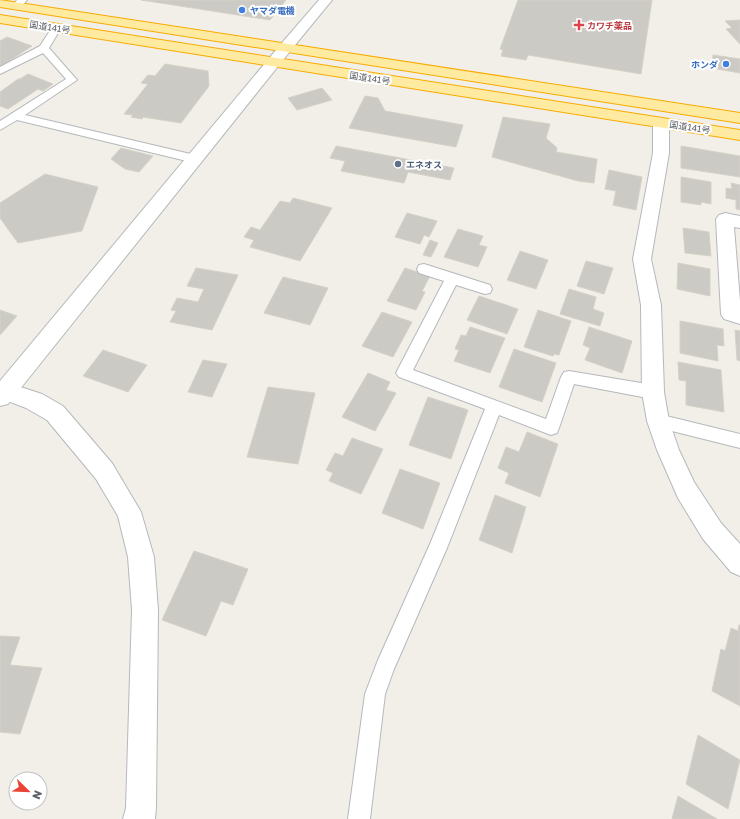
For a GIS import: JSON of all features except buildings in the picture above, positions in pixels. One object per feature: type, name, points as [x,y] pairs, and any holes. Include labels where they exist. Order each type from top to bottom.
[{"type":"highway","name":"国道141号","points":[[0,3],[20,3],[286,47],[740,118]]},
{"type":"highway","name":"国道141号","points":[[0,19],[274,63],[740,134]]},
{"type":"street","points":[[139,819],[141,808],[145,610],[141,557],[129,512],[104,471],[55,413],[34,401],[2,394],[326,0]]},
{"type":"street","points":[[661,123],[661,153],[642,259],[651,305],[653,392],[658,421],[668,450],[686,490],[712,532],[740,563]]},
{"type":"street","points":[[740,222],[724,219],[731,314],[740,316]]},
{"type":"lane","points":[[0,71],[44,48],[56,28]]},
{"type":"lane","points":[[0,126],[72,80],[44,48]]},
{"type":"lane","points":[[14,116],[195,159]]},
{"type":"lane","points":[[424,269],[485,289]]},
{"type":"lane","points":[[452,278],[404,373],[551,428],[569,377],[653,392]]},
{"type":"lane","points":[[359,819],[375,694],[384,666],[438,548],[494,406]]},
{"type":"lane","points":[[658,421],[740,441]]},
{"type":"place","name":"ヤマダ電機","points":[[242,10]]},
{"type":"place","name":"カワチ薬品","points":[[579,25]]},
{"type":"place","name":"ホンダ","points":[[726,64]]},
{"type":"place","name":"エネオス","points":[[398,164]]}]
